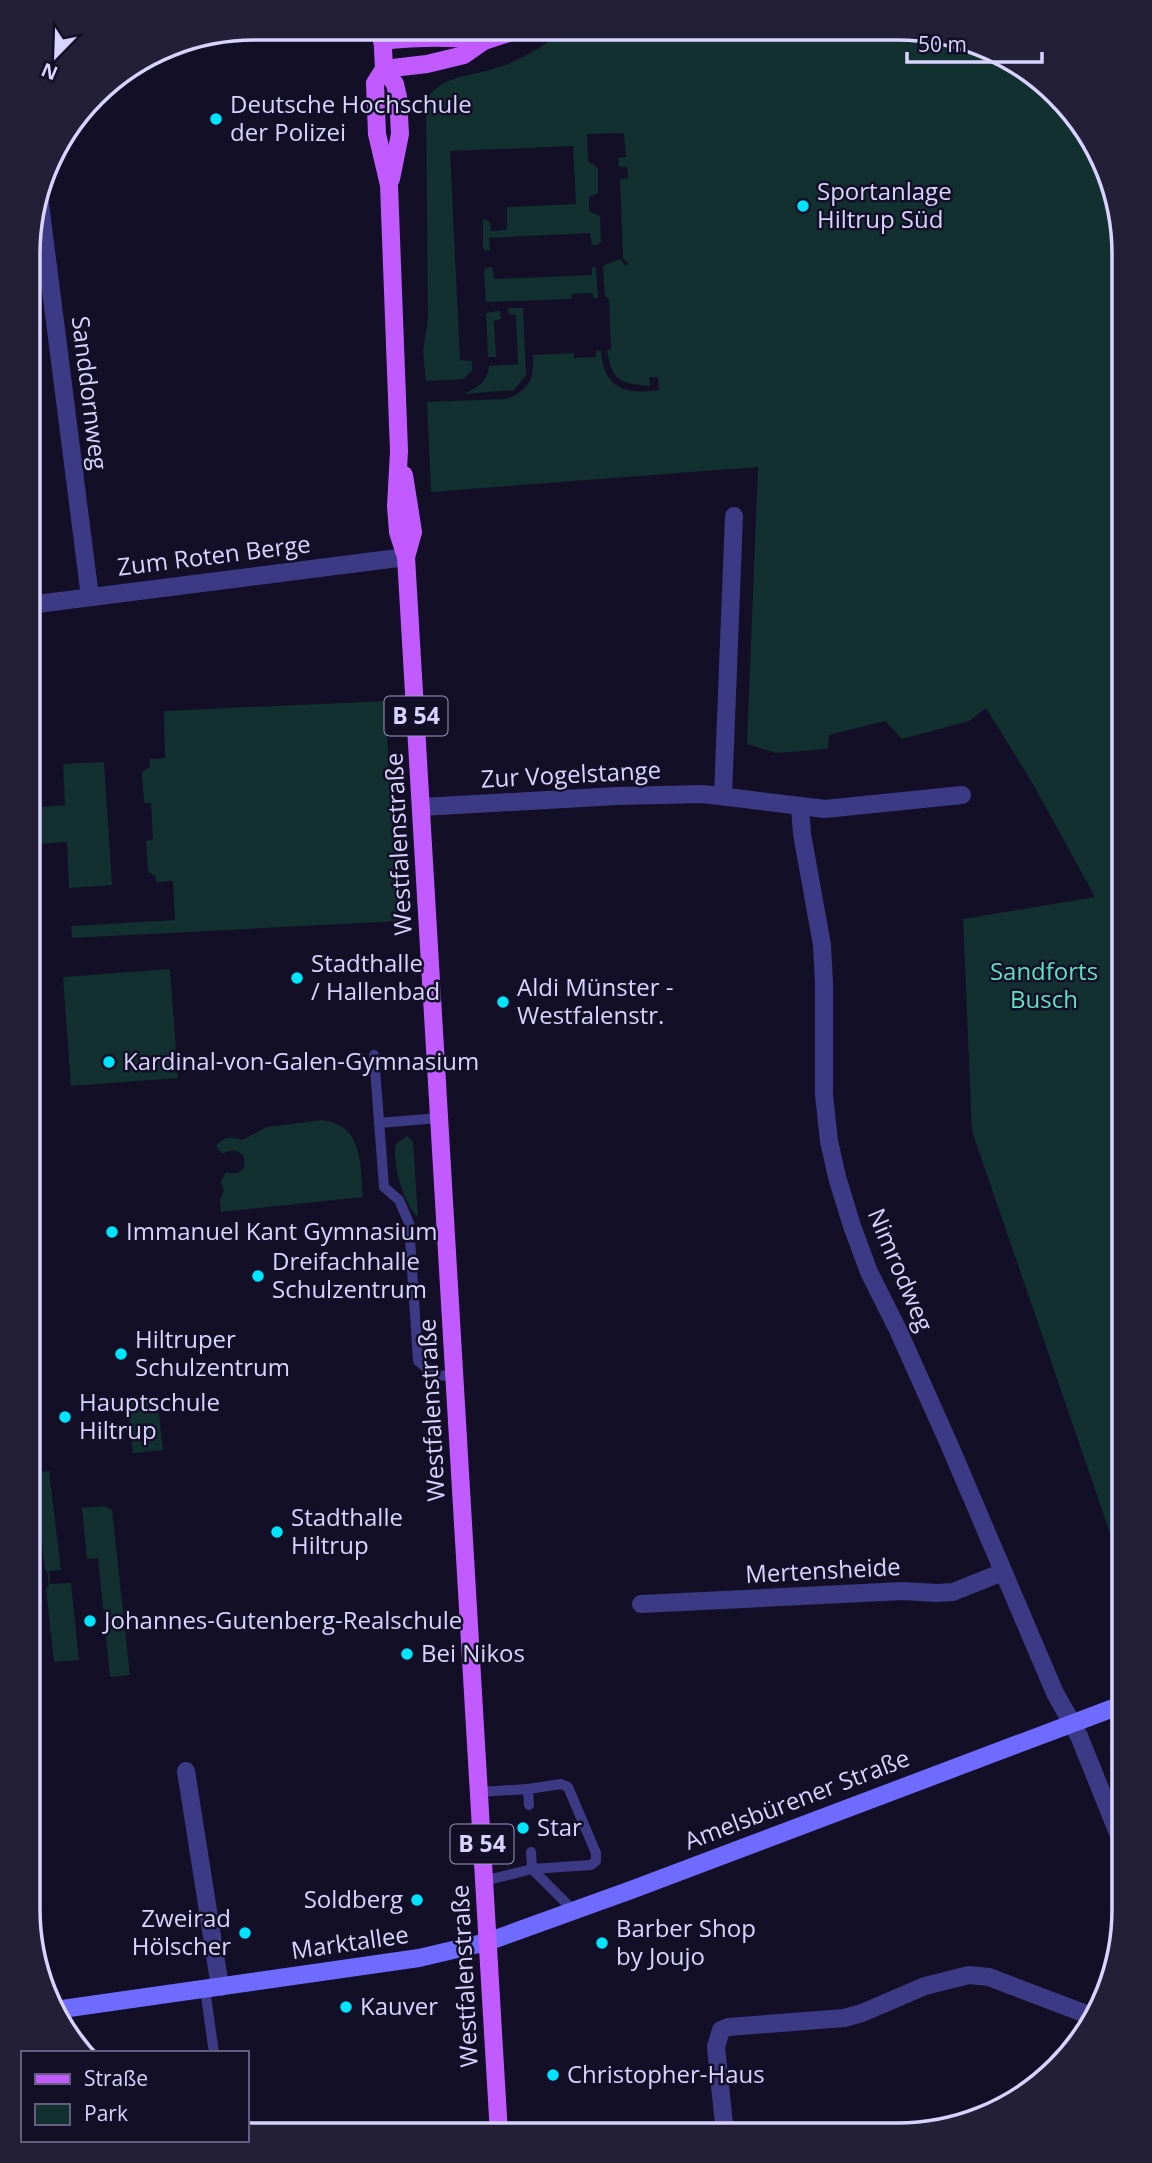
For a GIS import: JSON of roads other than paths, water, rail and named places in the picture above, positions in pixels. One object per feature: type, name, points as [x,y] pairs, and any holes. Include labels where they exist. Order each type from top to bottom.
[{"type":"main road","name":"Westfalenstraße","points":[[382,40],[384,69],[395,84],[398,97],[400,134],[389,185],[399,451],[413,532],[406,557],[498,2123]]},
{"type":"main road","points":[[477,40],[484,41]]},
{"type":"main road","points":[[384,69],[427,64],[464,55],[487,40]]},
{"type":"street","name":"Sanddornweg","points":[[42,224],[90,597]]},
{"type":"street","points":[[723,795],[734,516]]},
{"type":"street","name":"Zum Roten Berge","points":[[40,604],[406,557]]},
{"type":"street","name":"Zur Vogelstange","points":[[422,807],[617,796],[723,795],[825,809],[962,795]]},
{"type":"street","name":"Nimrodweg","points":[[800,807],[802,834],[822,945],[824,1095],[829,1141],[837,1177],[869,1272],[944,1432],[1070,1724],[1079,1736],[1111,1815]]},
{"type":"street","name":"Mertensheide","points":[[641,1604],[903,1591],[936,1594],[953,1592],[1003,1572]]},
{"type":"street","name":"Amelsbürener Straße","points":[[487,1942],[1111,1709]]},
{"type":"street","points":[[186,1771],[212,1988]]},
{"type":"street","name":"Marktallee","points":[[66,2009],[419,1958],[487,1942]]},
{"type":"street","points":[[724,2123],[716,2047],[721,2031],[728,2027],[844,2018],[925,1986],[969,1975],[989,1976],[1084,2013]]},
{"type":"lane","points":[[374,1055],[384,1187],[400,1200],[410,1223],[418,1361],[436,1376],[455,1375]]},
{"type":"lane","points":[[379,1123],[439,1118]]},
{"type":"lane","points":[[479,1792],[561,1784],[568,1787],[596,1853],[596,1861],[591,1865],[532,1869],[484,1881]]},
{"type":"lane","points":[[528,1789],[529,1805]]},
{"type":"lane","points":[[531,1852],[532,1869],[573,1911]]},
{"type":"lane","points":[[212,1988],[214,2051]]},
{"type":"place","name":"Deutsche Hochschule der Polizei","points":[[216,119]]},
{"type":"place","name":"Sportanlage Hiltrup Süd","points":[[803,206]]},
{"type":"place","name":"Stadthalle / Hallenbad","points":[[297,978]]},
{"type":"place","name":"Aldi Münster - Westfalenstr.","points":[[503,1002]]},
{"type":"place","name":"Kardinal-von-Galen-Gymnasium","points":[[109,1062]]},
{"type":"place","name":"Immanuel Kant Gymnasium","points":[[112,1232]]},
{"type":"place","name":"Dreifachhalle Schulzentrum","points":[[258,1276]]},
{"type":"place","name":"Hiltruper Schulzentrum","points":[[121,1354]]},
{"type":"place","name":"Hauptschule Hiltrup","points":[[65,1417]]},
{"type":"place","name":"Stadthalle Hiltrup","points":[[277,1532]]},
{"type":"place","name":"Johannes-Gutenberg-Realschule","points":[[90,1621]]},
{"type":"place","name":"Bei Nikos","points":[[407,1654]]},
{"type":"place","name":"Star","points":[[523,1828]]},
{"type":"place","name":"Soldberg","points":[[417,1900]]},
{"type":"place","name":"Zweirad Hölscher","points":[[245,1933]]},
{"type":"place","name":"Barber Shop by Joujo","points":[[602,1943]]},
{"type":"place","name":"Kauver","points":[[346,2007]]},
{"type":"place","name":"Christopher-Haus","points":[[553,2075]]},
{"type":"park label","name":"Sandforts Busch","points":[[1044,986]]}]
